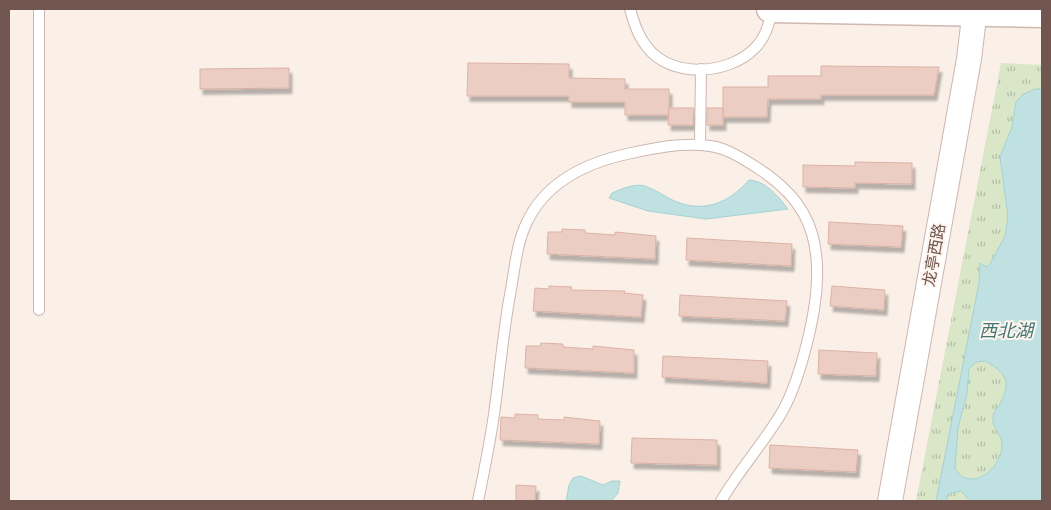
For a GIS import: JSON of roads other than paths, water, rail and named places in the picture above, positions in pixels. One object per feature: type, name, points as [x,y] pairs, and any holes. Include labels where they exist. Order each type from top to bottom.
[{"type":"main road","points":[[771,9],[975,11],[1042,14]]},
{"type":"street","name":"龙亭西路","points":[[890,501],[969,59],[975,11]]},
{"type":"lane","points":[[39,9],[39,310]]},
{"type":"lane","points":[[630,9],[637,32],[648,49],[673,66],[701,69],[727,65],[756,48],[768,31],[771,9]]},
{"type":"lane","points":[[700,146],[701,69]]},
{"type":"lane","points":[[478,501],[494,414],[503,329],[520,240],[527,221],[541,199],[561,180],[600,160],[666,146],[712,146],[736,154],[776,180],[794,196],[805,213],[816,252],[817,279],[811,316],[792,393],[780,416],[721,501]]},
{"type":"water","name":"西北湖","points":[[1035,89],[1042,89],[1042,501],[970,501],[961,491],[948,494],[946,501],[936,501],[979,283],[980,263],[986,267],[990,264],[1005,236],[1008,217],[1000,157],[1012,127],[1016,102],[1022,95]],"holes":[[[985,361],[1005,378],[1006,384],[1004,396],[993,417],[994,426],[1001,439],[1001,452],[995,465],[985,475],[973,479],[965,478],[955,469],[958,428],[967,394],[969,369],[976,362]]]},
{"type":"water","points":[[749,180],[766,186],[776,194],[788,209],[706,219],[648,211],[609,198],[612,193],[641,185],[677,202],[687,205],[707,206],[725,200],[742,188]]},
{"type":"water","points":[[581,476],[603,485],[612,481],[620,481],[618,493],[611,501],[566,501],[569,485],[573,478]]}]
